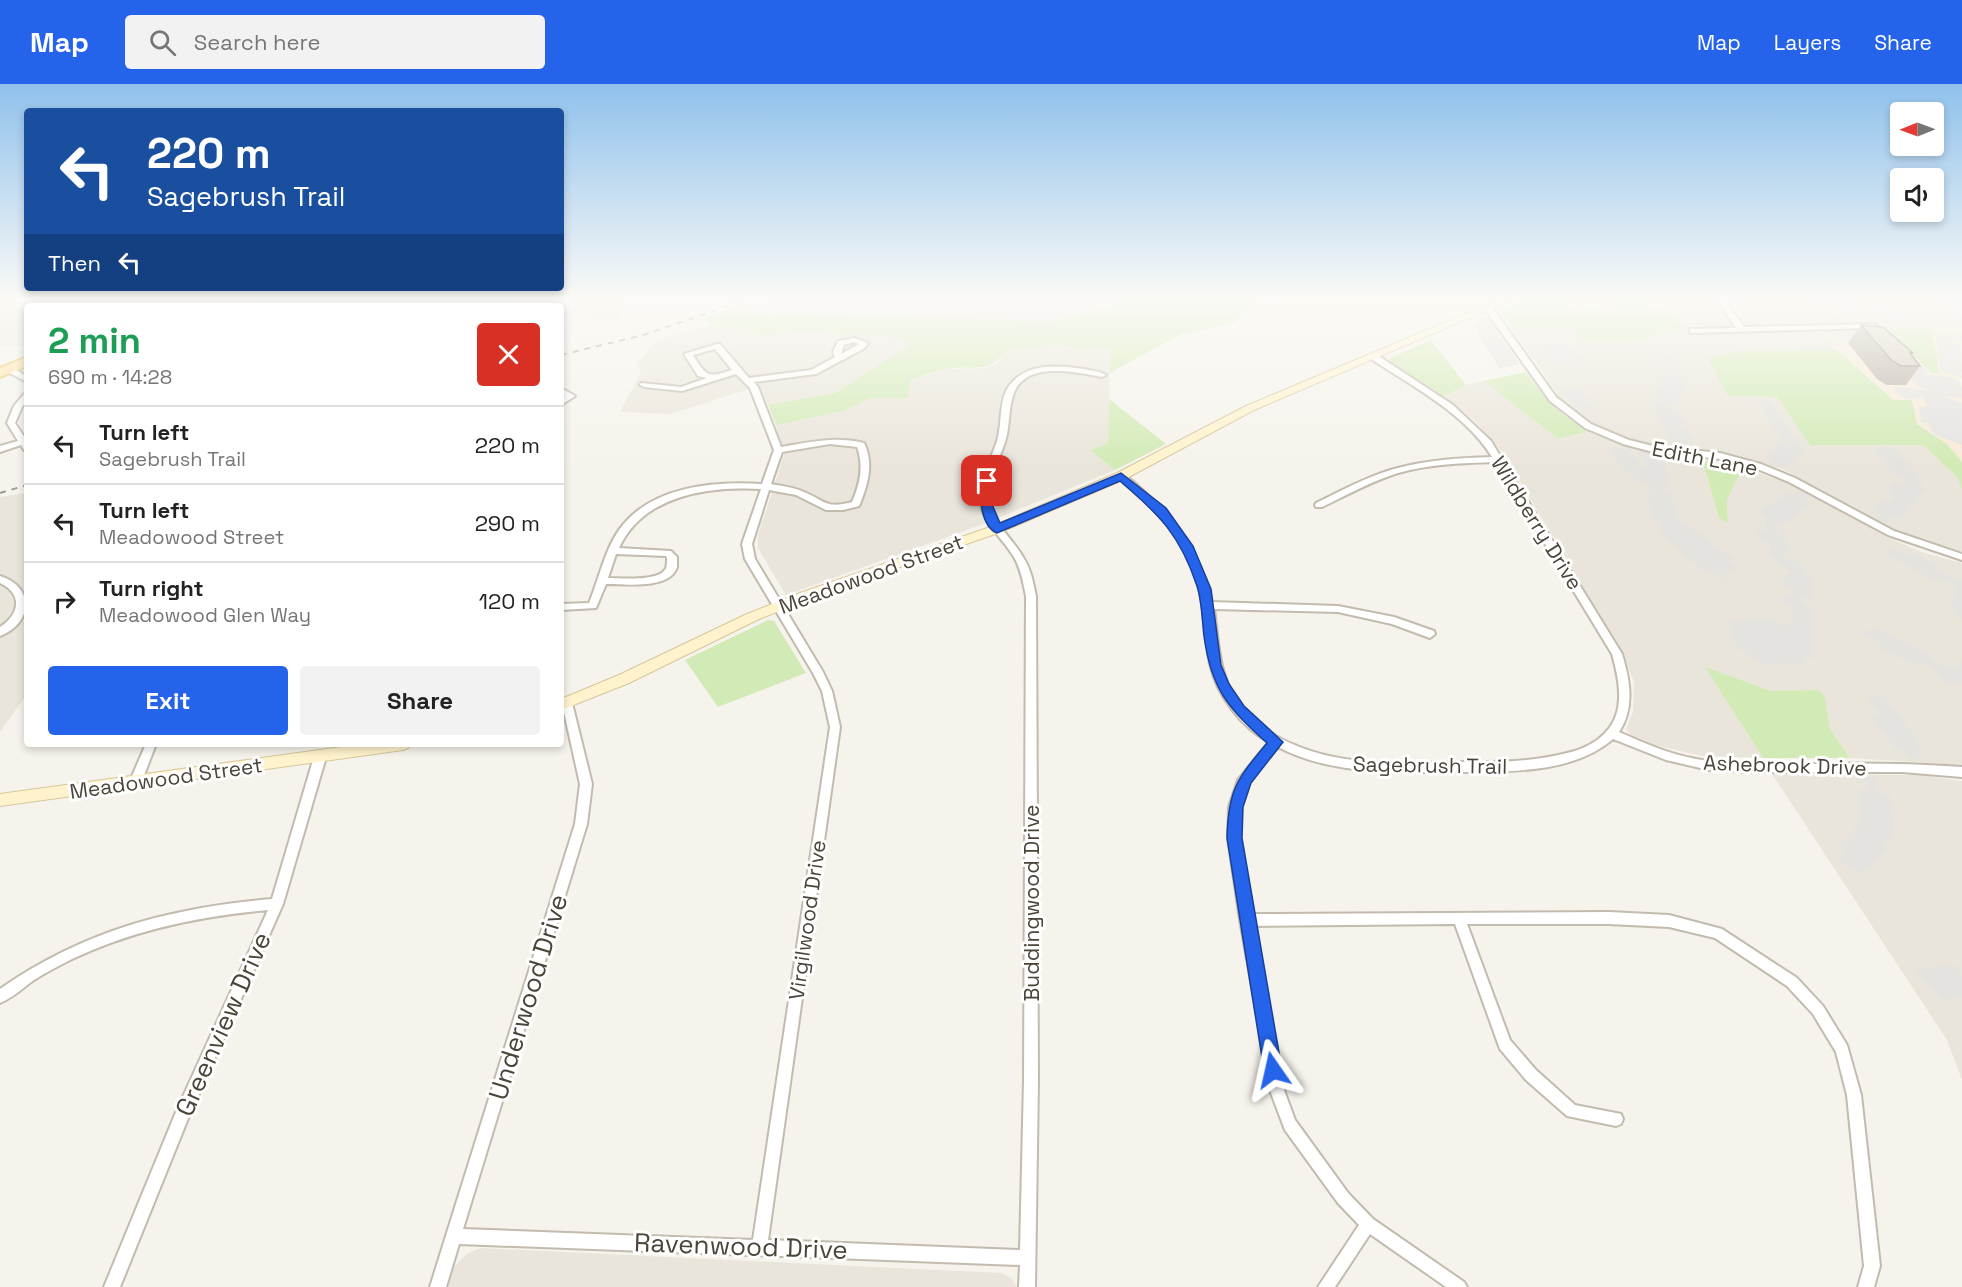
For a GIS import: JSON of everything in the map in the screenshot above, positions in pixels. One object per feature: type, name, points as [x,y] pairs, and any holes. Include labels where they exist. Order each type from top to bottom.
[{"type":"main road","points":[[4,371],[24,362]]},
{"type":"street","points":[[689,355],[701,374],[714,378]]},
{"type":"street","points":[[564,607],[593,606],[623,531],[641,514],[670,496],[702,488],[767,487],[791,491],[807,497],[818,507],[838,510],[856,504],[861,492],[867,457],[861,445],[848,441],[830,442],[778,450],[754,387],[724,355]]},
{"type":"street","name":"Meadowood Street","points":[[564,704],[778,607],[997,529],[1121,476],[1250,408],[1378,355]]},
{"type":"street","name":"Edith Lane","points":[[1521,355],[1553,399],[1588,426],[1626,442],[1653,449],[1720,456],[1758,466],[1792,480],[1891,533],[1962,557]]},
{"type":"street","name":"Wildberry Drive","points":[[1374,357],[1450,407],[1474,428],[1498,459],[1617,654],[1625,676],[1626,695],[1622,715],[1613,734]]},
{"type":"street","points":[[747,381],[813,372],[840,359]]},
{"type":"street","name":"Buddingwood Drive","points":[[1027,1287],[1031,1080],[1031,596],[1023,565],[997,529],[988,511],[984,491],[1003,436],[1011,390],[1026,376],[1047,369],[1070,369],[1102,375]]},
{"type":"street","points":[[4,371],[24,379]]},
{"type":"street","points":[[644,385],[682,389],[737,371]]},
{"type":"street","points":[[564,392],[571,396],[564,401]]},
{"type":"street","points":[[24,400],[12,416],[11,423],[24,443]]},
{"type":"street","points":[[0,420],[12,416]]},
{"type":"street","points":[[0,449],[24,445]]},
{"type":"street","name":"Virgilwood Drive","points":[[760,1246],[835,727],[827,692],[750,559],[747,544],[778,450]]},
{"type":"street","points":[[1319,505],[1370,480],[1397,471],[1449,461],[1498,459]]},
{"type":"street","name":"Sagebrush Trail","points":[[1121,476],[1145,495],[1176,528],[1197,568],[1208,604],[1215,665],[1222,686],[1239,710],[1276,742],[1302,753],[1357,766],[1521,766],[1575,756],[1597,747],[1613,734]]},
{"type":"street","points":[[603,580],[657,580],[668,574],[673,566],[672,556],[668,553],[615,551]]},
{"type":"street","points":[[0,579],[15,587],[21,596],[22,606],[15,620],[0,632]]},
{"type":"street","points":[[1208,604],[1338,609],[1394,621],[1430,634]]},
{"type":"street","name":"Underwood Drive","points":[[438,1287],[580,824],[586,784],[564,704]]},
{"type":"street","name":"Ashebrook Drive","points":[[1613,734],[1662,756],[1722,767],[1860,767],[1962,772]]},
{"type":"street","points":[[1276,742],[1244,780],[1235,807],[1234,838],[1246,920],[1278,1093],[1290,1125],[1343,1198],[1368,1224],[1459,1287]]},
{"type":"street","points":[[135,783],[150,747]]},
{"type":"street","name":"Meadowood Street","points":[[0,800],[384,747]]},
{"type":"street","name":"Greenview Drive","points":[[112,1287],[181,1117],[277,904],[321,757]]},
{"type":"street","points":[[0,997],[52,963],[109,936],[169,916],[240,906],[277,904]]},
{"type":"street","points":[[1246,920],[1460,921],[1609,918],[1669,921],[1718,933],[1792,982],[1818,1010],[1842,1050],[1854,1095],[1872,1266],[1866,1287]]},
{"type":"street","points":[[1460,921],[1505,1044],[1531,1075],[1572,1111],[1616,1119]]},
{"type":"street","points":[[1326,1287],[1368,1224]]},
{"type":"street","name":"Ravenwood Drive","points":[[454,1236],[1027,1258]]},
{"type":"shaded area","points":[[644,355],[895,355],[833,393],[768,405],[759,386],[670,414],[620,412],[641,372],[637,363]]},
{"type":"shaded area","points":[[1003,355],[1110,355],[1108,443],[1090,450],[1115,470],[978,526],[786,595],[758,548],[758,535],[784,455],[776,425],[844,411],[871,398],[908,398],[910,380],[947,369],[985,368],[997,364]]},
{"type":"shaded area","points":[[1491,355],[1513,355],[1519,364],[1499,368]]},
{"type":"shaded area","points":[[1531,355],[1739,355],[1728,396],[1777,397],[1810,445],[1923,445],[1957,477],[1962,490],[1962,552],[1918,539],[1890,527],[1784,470],[1752,459],[1710,450],[1658,446],[1636,441],[1596,425],[1561,399]]},
{"type":"shaded area","points":[[1531,355],[1580,355],[1583,361],[1576,361],[1577,364],[1552,364],[1546,358],[1533,358]]},
{"type":"shaded area","points":[[1653,355],[1674,355],[1684,378],[1677,378],[1685,383],[1678,405],[1670,404],[1670,408],[1678,410],[1693,442],[1686,442],[1691,449],[1679,449],[1677,442],[1670,440],[1652,403],[1659,403],[1661,397],[1656,395],[1662,379],[1659,371],[1666,370],[1664,366],[1657,364]]},
{"type":"shaded area","points":[[1843,355],[1962,355],[1962,379],[1957,378],[1962,384],[1962,462],[1947,444],[1917,423]]},
{"type":"shaded area","points":[[1890,355],[1911,355],[1928,372],[1924,374],[1955,378],[1962,387],[1962,398],[1943,396],[1962,403],[1962,445],[1933,434],[1929,424],[1921,422],[1919,407],[1927,407],[1924,398],[1918,396],[1920,399],[1905,399],[1896,392],[1894,387],[1929,390],[1918,386],[1909,377],[1914,376],[1904,372]]},
{"type":"shaded area","points":[[1939,355],[1961,355],[1962,372],[1957,373],[1962,375],[1962,378],[1941,371]]},
{"type":"shaded area","points":[[1484,381],[1558,439],[1588,431],[1634,449],[1702,460],[1719,518],[1728,523],[1727,500],[1743,467],[1794,486],[1889,538],[1921,552],[1962,563],[1962,765],[1850,758],[1830,729],[1825,697],[1819,690],[1771,691],[1706,668],[1763,758],[1702,756],[1655,745],[1631,735],[1626,729],[1633,712],[1634,682],[1621,650],[1503,453],[1474,420],[1444,396],[1466,385]]},
{"type":"shaded area","points":[[1562,389],[1583,390],[1593,411],[1578,413],[1571,407],[1575,405],[1573,400],[1566,399]]},
{"type":"shaded area","points":[[1761,398],[1769,398],[1799,445],[1805,449],[1788,467],[1769,464],[1772,461],[1766,456],[1779,442],[1786,445],[1789,443],[1780,439],[1756,401],[1762,401]]},
{"type":"shaded area","points":[[1606,446],[1631,450],[1641,463],[1636,465],[1641,468],[1647,466],[1636,450],[1657,454],[1657,461],[1665,463],[1669,488],[1662,489],[1670,491],[1677,515],[1671,516],[1681,520],[1734,559],[1730,562],[1737,567],[1722,576],[1726,581],[1722,581],[1712,571],[1703,572],[1664,535],[1657,524],[1663,523],[1655,521],[1645,496],[1654,497],[1647,490],[1651,483],[1640,482],[1622,468]]},
{"type":"shaded area","points":[[1872,448],[1895,448],[1923,482],[1916,483],[1925,488],[1902,519],[1892,516],[1885,524],[1875,519],[1880,514],[1872,510],[1882,499],[1890,502],[1895,496],[1887,491],[1894,482],[1903,486],[1906,482],[1903,476],[1894,475]]},
{"type":"shaded area","points":[[1802,491],[1810,496],[1804,500],[1811,504],[1782,526],[1774,525],[1775,528],[1782,529],[1790,553],[1782,554],[1787,560],[1795,560],[1807,570],[1801,571],[1803,573],[1811,575],[1812,599],[1803,597],[1803,604],[1813,608],[1813,659],[1803,657],[1806,663],[1763,665],[1736,647],[1729,621],[1775,619],[1781,626],[1793,624],[1793,608],[1783,603],[1784,594],[1793,596],[1793,589],[1784,585],[1784,574],[1793,574],[1770,556],[1768,552],[1771,550],[1770,544],[1760,542],[1756,530],[1764,531],[1767,517],[1760,512],[1787,492],[1794,495]]},
{"type":"shaded area","points":[[24,493],[24,698],[0,732],[0,497]]},
{"type":"shaded area","points":[[1892,547],[1909,556],[1915,553],[1938,565],[1936,570],[1962,581],[1962,621],[1950,604],[1957,588],[1940,577],[1934,580],[1887,555],[1887,551]]},
{"type":"shaded area","points":[[1876,628],[1931,655],[1932,661],[1957,669],[1959,668],[1954,662],[1962,662],[1962,683],[1946,685],[1931,667],[1921,662],[1915,665],[1879,648],[1880,643],[1863,635],[1866,629],[1874,632]]},
{"type":"shaded area","points":[[1866,696],[1884,696],[1924,748],[1917,750],[1923,759],[1911,759],[1905,751],[1896,750],[1871,716],[1879,714]]},
{"type":"shaded area","points":[[1772,774],[1918,775],[1962,781],[1962,1080],[1947,1040]]},
{"type":"shaded area","points":[[1861,777],[1873,777],[1880,792],[1891,796],[1895,826],[1891,841],[1880,840],[1888,849],[1871,866],[1858,874],[1836,859],[1846,853],[1838,845],[1846,840],[1859,822],[1861,809],[1858,789],[1866,791],[1867,788]]},
{"type":"shaded area","points":[[1945,965],[1957,966],[1962,976],[1962,997],[1941,1000],[1915,970]]},
{"type":"shaded area","points":[[480,1248],[1001,1273],[1011,1278],[1017,1287],[448,1287],[454,1267],[467,1254]]},
{"type":"green space","points":[[895,355],[1003,355],[987,366],[947,369],[910,380],[908,398],[871,398],[844,411],[776,425],[768,405],[834,393]]},
{"type":"green space","points":[[1110,355],[1142,355],[1110,373]]},
{"type":"green space","points":[[1397,355],[1443,355],[1466,385],[1444,396],[1390,362],[1390,358]]},
{"type":"green space","points":[[1723,355],[1843,355],[1893,400],[1912,400],[1917,424],[1947,444],[1962,462],[1962,490],[1957,477],[1923,445],[1810,445],[1777,397],[1728,396],[1708,359]]},
{"type":"green space","points":[[1914,355],[1936,355],[1939,373],[1931,373]]},
{"type":"green space","points":[[1526,372],[1554,406],[1588,431],[1558,439],[1484,381]]},
{"type":"green space","points":[[1109,399],[1166,444],[1115,470],[1090,450],[1108,443]]},
{"type":"green space","points":[[1702,460],[1743,467],[1727,500],[1728,523],[1719,518]]},
{"type":"green space","points":[[768,620],[774,621],[806,673],[718,707],[685,660]]},
{"type":"green space","points":[[1705,667],[1771,691],[1819,690],[1825,697],[1830,729],[1850,758],[1763,758]]},
{"type":"building","points":[[1887,355],[1912,355],[1920,366],[1901,366]]},
{"type":"railway","points":[[0,493],[24,486]]},
{"type":"route","points":[[987,481],[984,491],[985,502],[997,529],[1121,476],[1162,511],[1187,546],[1197,568],[1208,604],[1215,665],[1222,686],[1239,710],[1276,742],[1244,780],[1235,807],[1234,838],[1273,1070]]}]
